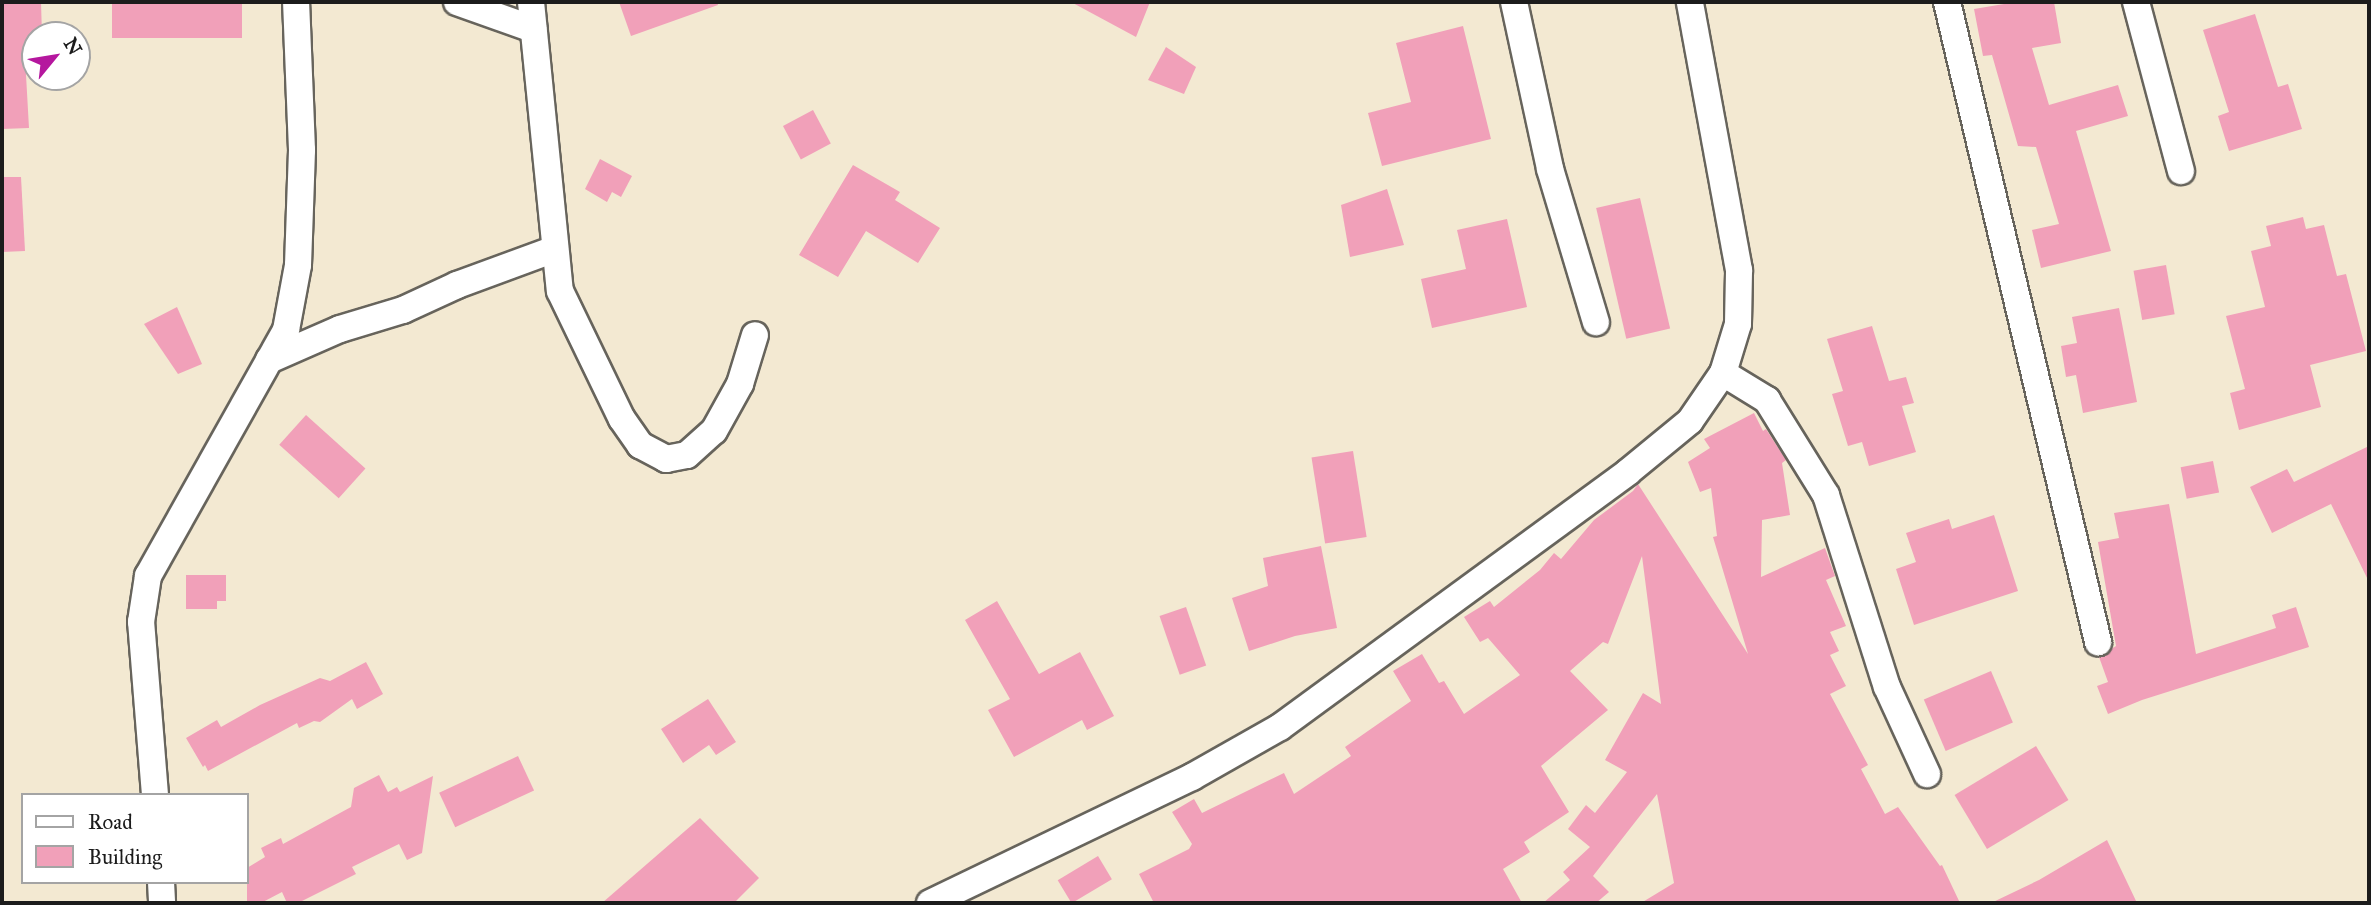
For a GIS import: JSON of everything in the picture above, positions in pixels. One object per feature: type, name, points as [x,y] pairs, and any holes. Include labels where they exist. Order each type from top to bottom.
[{"type":"street","points":[[155,793],[141,622],[148,576],[286,330],[298,265],[302,150],[296,2]]},
{"type":"street","points":[[457,2],[533,29]]},
{"type":"street","points":[[531,2],[560,291],[622,419],[640,444],[666,459],[687,455],[713,431],[740,384],[755,335]]},
{"type":"street","points":[[1514,2],[1550,169],[1596,322]]},
{"type":"street","points":[[930,903],[1192,777],[1280,727],[1628,472],[1690,421],[1723,373],[1738,324],[1739,270],[1690,2]]},
{"type":"street","points":[[1947,2],[2098,642]]},
{"type":"street","points":[[2136,2],[2181,171]]},
{"type":"street","points":[[269,360],[340,329],[403,310],[457,285],[555,249]]},
{"type":"street","points":[[1723,373],[1767,400],[1826,495],[1887,687],[1927,774]]},
{"type":"street","points":[[161,884],[162,903]]},
{"type":"building","points":[[2,2],[41,2],[42,21],[21,21],[21,91],[27,91],[29,128],[2,129]]},
{"type":"building","points":[[112,2],[242,2],[242,38],[112,38]]},
{"type":"building","points":[[619,2],[717,2],[718,5],[631,36]]},
{"type":"building","points":[[1071,2],[1150,2],[1136,37]]},
{"type":"building","points":[[2016,2],[2054,2],[2061,43],[2032,48],[2049,105],[2118,85],[2128,116],[2076,131],[2111,251],[2041,268],[2032,230],[2059,224],[2036,147],[2018,146],[1992,55],[1983,56],[1974,9]]},
{"type":"building","points":[[2255,14],[2278,87],[2288,84],[2302,129],[2229,151],[2218,116],[2229,112],[2203,30]]},
{"type":"building","points":[[1463,26],[1491,139],[1382,166],[1368,113],[1411,102],[1396,43]]},
{"type":"building","points":[[1166,47],[1196,67],[1184,94],[1148,80]]},
{"type":"building","points":[[813,110],[831,144],[801,160],[783,126]]},
{"type":"building","points":[[600,159],[632,176],[621,197],[612,192],[607,202],[585,189]]},
{"type":"building","points":[[853,165],[900,192],[895,200],[940,228],[918,263],[866,231],[838,277],[799,255]]},
{"type":"building","points":[[2,177],[21,177],[25,251],[2,252]]},
{"type":"building","points":[[1387,189],[1404,245],[1350,257],[1341,205]]},
{"type":"building","points":[[1640,198],[1670,329],[1626,339],[1596,208]]},
{"type":"building","points":[[2303,217],[2306,229],[2324,225],[2337,276],[2346,274],[2366,351],[2310,365],[2321,407],[2239,430],[2230,393],[2245,389],[2226,316],[2265,307],[2251,251],[2271,246],[2266,226]]},
{"type":"building","points":[[1507,219],[1527,307],[1432,328],[1421,279],[1466,269],[1457,230]]},
{"type":"building","points":[[2166,265],[2175,314],[2142,320],[2134,271]]},
{"type":"building","points":[[177,307],[202,364],[178,374],[144,324]]},
{"type":"building","points":[[2119,308],[2137,402],[2083,413],[2076,375],[2066,377],[2061,346],[2077,343],[2072,317]]},
{"type":"building","points":[[1872,326],[1889,381],[1906,377],[1914,403],[1902,406],[1916,452],[1869,466],[1862,442],[1848,446],[1832,394],[1843,391],[1827,339]]},
{"type":"building","points":[[1754,413],[1763,431],[1766,429],[1786,460],[1782,463],[1790,515],[1762,520],[1761,577],[1825,548],[1835,576],[1826,580],[1846,626],[1830,632],[1839,651],[1830,655],[1846,686],[1830,694],[1868,765],[1861,769],[1885,814],[1898,807],[1940,866],[1942,865],[1960,903],[1641,903],[1674,883],[1657,794],[1593,876],[1609,892],[1596,903],[1543,903],[1570,880],[1563,872],[1590,847],[1568,829],[1586,805],[1595,813],[1627,772],[1605,760],[1643,693],[1661,704],[1642,556],[1608,644],[1603,642],[1570,671],[1608,710],[1541,766],[1569,812],[1524,842],[1530,852],[1503,869],[1522,903],[1154,903],[1139,874],[1189,849],[1192,844],[1172,812],[1194,799],[1202,813],[1284,773],[1294,794],[1351,756],[1345,747],[1411,701],[1393,671],[1422,654],[1439,683],[1444,681],[1464,714],[1520,675],[1488,638],[1480,642],[1464,617],[1490,601],[1494,607],[1540,570],[1554,553],[1561,559],[1594,520],[1633,491],[1638,484],[1748,654],[1713,537],[1717,536],[1711,488],[1700,492],[1688,462],[1710,448],[1704,439]]},
{"type":"building","points":[[306,415],[365,469],[339,498],[279,445]]},
{"type":"building","points":[[2369,446],[2369,582],[2331,504],[2272,533],[2250,487],[2287,469],[2294,482]]},
{"type":"building","points":[[1353,451],[1367,537],[1325,543],[1312,458]]},
{"type":"building","points":[[2213,461],[2219,492],[2187,499],[2181,467]]},
{"type":"building","points":[[2169,504],[2196,654],[2276,628],[2272,615],[2296,607],[2309,647],[2142,700],[2108,714],[2097,686],[2108,682],[2099,657],[2116,646],[2098,542],[2119,538],[2114,513]]},
{"type":"building","points":[[1994,515],[2018,591],[1914,625],[1896,569],[1916,562],[1906,533],[1949,519],[1952,529]]},
{"type":"building","points":[[1321,546],[1337,628],[1295,636],[1249,651],[1232,598],[1268,586],[1263,558]]},
{"type":"building","points":[[186,575],[226,575],[226,601],[217,601],[217,609],[186,609]]},
{"type":"building","points":[[997,601],[1039,674],[1080,652],[1114,716],[1087,730],[1082,720],[1014,757],[988,710],[1010,699],[965,620]]},
{"type":"building","points":[[1186,607],[1206,666],[1180,675],[1160,616]]},
{"type":"building","points":[[366,662],[383,694],[357,709],[352,699],[320,722],[314,721],[299,728],[297,723],[208,771],[186,738],[217,720],[221,727],[260,705],[320,678],[330,681]]},
{"type":"building","points":[[1991,671],[2013,723],[1946,751],[1924,700]]},
{"type":"building","points":[[708,699],[736,742],[716,755],[709,745],[683,763],[661,729]]},
{"type":"building","points":[[2036,746],[2068,800],[1987,849],[1955,795]]},
{"type":"building","points":[[518,756],[534,790],[455,827],[439,793]]},
{"type":"building","points":[[379,775],[388,792],[397,787],[400,792],[433,776],[422,853],[407,860],[399,844],[352,867],[356,874],[298,903],[287,903],[282,892],[261,903],[247,903],[248,867],[265,857],[261,848],[281,838],[283,844],[351,807],[354,788]]},
{"type":"building","points":[[700,818],[759,878],[734,903],[602,903]]},
{"type":"building","points":[[2107,840],[2137,903],[1991,903],[2039,880]]},
{"type":"building","points":[[1098,856],[1112,879],[1072,903],[1058,880]]}]
